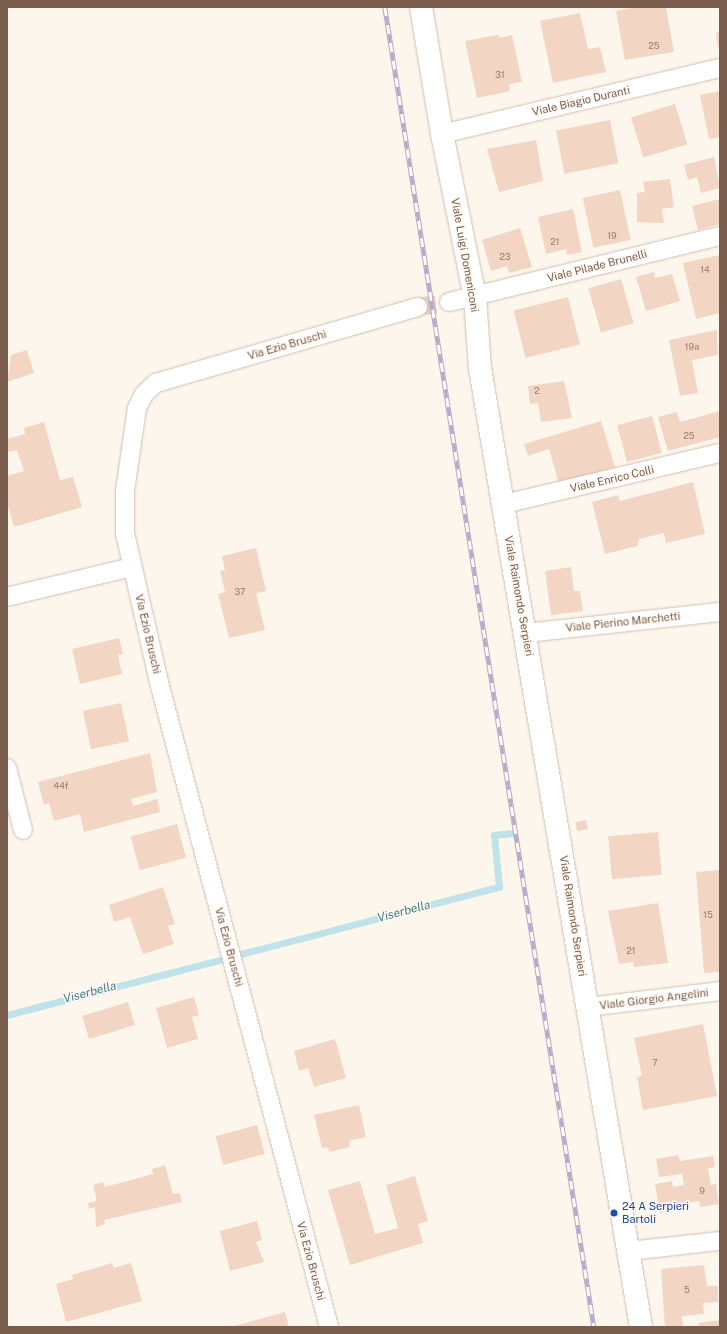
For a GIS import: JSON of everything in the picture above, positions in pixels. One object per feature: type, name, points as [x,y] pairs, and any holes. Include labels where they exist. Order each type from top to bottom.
[{"type":"street","name":"Viale Luigi Domeniconi","points":[[422,7],[442,134],[475,297],[480,368],[504,504]]},
{"type":"street","name":"Viale Biagio Duranti","points":[[442,134],[720,68]]},
{"type":"street","name":"Viale Pilade Brunelli","points":[[475,297],[720,236]]},
{"type":"street","points":[[449,302],[475,297]]},
{"type":"street","name":"Via Ezio Bruschi","points":[[329,1327],[132,567],[125,533],[125,491],[137,408],[144,394],[169,379],[418,307]]},
{"type":"street","name":"Viale Enrico Colli","points":[[504,504],[720,453]]},
{"type":"street","name":"Viale Raimondo Serpieri","points":[[504,504],[641,1327]]},
{"type":"street","points":[[7,596],[132,567]]},
{"type":"street","name":"Viale Pierino Marchetti","points":[[526,633],[720,612]]},
{"type":"street","points":[[7,768],[23,830]]},
{"type":"street","name":"Viale Giorgio Angelini","points":[[588,1007],[720,991]]},
{"type":"street","points":[[629,1251],[720,1241]]},
{"type":"building","points":[[637,7],[666,7],[674,52],[625,60],[616,11]]},
{"type":"building","points":[[580,13],[588,49],[600,47],[606,72],[553,83],[540,21]]},
{"type":"building","points":[[720,32],[720,46],[718,47],[716,33]]},
{"type":"building","points":[[498,35],[499,38],[512,35],[522,82],[509,84],[510,91],[477,98],[465,41]]},
{"type":"building","points":[[720,91],[720,137],[709,139],[700,95]]},
{"type":"building","points":[[675,104],[687,144],[643,158],[631,117]]},
{"type":"building","points":[[610,120],[618,163],[564,174],[556,130]]},
{"type":"building","points":[[536,140],[543,181],[499,192],[487,149]]},
{"type":"building","points":[[714,157],[720,188],[701,193],[697,177],[688,180],[684,165]]},
{"type":"building","points":[[670,179],[674,207],[662,209],[664,223],[637,222],[637,193],[645,192],[643,182]]},
{"type":"building","points":[[620,190],[631,240],[593,248],[583,198]]},
{"type":"building","points":[[720,199],[720,224],[698,230],[692,206]]},
{"type":"building","points":[[573,209],[582,252],[567,255],[566,249],[546,254],[538,217]]},
{"type":"building","points":[[520,228],[532,267],[509,273],[507,266],[491,271],[482,240]]},
{"type":"building","points":[[720,255],[720,313],[696,319],[683,263]]},
{"type":"building","points":[[654,272],[655,278],[672,274],[680,301],[646,311],[636,277]]},
{"type":"building","points":[[621,279],[634,323],[601,333],[588,288]]},
{"type":"building","points":[[568,297],[580,345],[526,358],[514,311]]},
{"type":"building","points":[[717,330],[718,355],[692,360],[698,393],[680,396],[669,340]]},
{"type":"building","points":[[27,350],[34,373],[7,382],[11,355]]},
{"type":"building","points":[[564,381],[572,418],[541,422],[538,403],[530,404],[528,386]]},
{"type":"building","points":[[720,411],[720,437],[668,451],[658,417],[677,412],[680,422]]},
{"type":"building","points":[[652,416],[662,453],[627,462],[617,425]]},
{"type":"building","points":[[601,421],[615,467],[559,484],[549,449],[528,456],[524,444]]},
{"type":"building","points":[[44,422],[60,480],[73,477],[82,507],[14,527],[7,502],[7,476],[24,471],[17,450],[7,452],[7,439],[25,434],[24,428]]},
{"type":"building","points":[[693,482],[705,534],[666,543],[664,533],[639,539],[637,546],[605,554],[592,502],[618,495],[620,501]]},
{"type":"building","points":[[256,548],[266,591],[256,593],[265,630],[229,638],[218,594],[225,592],[220,571],[225,570],[222,556]]},
{"type":"building","points":[[571,567],[574,591],[580,591],[583,611],[551,615],[545,571]]},
{"type":"building","points":[[119,638],[123,654],[118,655],[122,674],[80,684],[72,649]]},
{"type":"building","points":[[121,703],[129,741],[91,749],[83,711]]},
{"type":"building","points":[[150,753],[157,792],[131,799],[133,806],[157,799],[160,812],[84,832],[80,814],[54,821],[49,803],[44,805],[38,782]]},
{"type":"building","points":[[586,820],[588,829],[577,831],[575,822]]},
{"type":"building","points":[[177,824],[186,858],[140,870],[131,836]]},
{"type":"building","points":[[658,832],[662,875],[612,879],[608,836]]},
{"type":"building","points":[[720,870],[720,972],[704,973],[696,872]]},
{"type":"building","points":[[163,887],[175,924],[168,926],[174,944],[143,954],[130,917],[114,922],[109,905]]},
{"type":"building","points":[[658,903],[668,963],[634,967],[633,962],[619,964],[608,911]]},
{"type":"building","points":[[194,997],[199,1015],[192,1017],[198,1039],[167,1048],[156,1008]]},
{"type":"building","points":[[128,1002],[135,1025],[89,1039],[82,1016]]},
{"type":"building","points":[[703,1024],[717,1096],[643,1110],[637,1077],[642,1076],[634,1038]]},
{"type":"building","points":[[335,1039],[346,1078],[314,1087],[308,1068],[299,1071],[294,1051]]},
{"type":"building","points":[[359,1105],[366,1137],[349,1141],[350,1147],[329,1152],[328,1147],[322,1148],[314,1115]]},
{"type":"building","points":[[257,1125],[265,1154],[223,1165],[215,1136]]},
{"type":"building","points":[[678,1155],[680,1161],[713,1156],[715,1167],[708,1168],[711,1185],[716,1184],[719,1204],[700,1207],[699,1201],[675,1205],[675,1210],[660,1213],[655,1184],[672,1181],[673,1187],[684,1185],[682,1174],[659,1177],[656,1159]]},
{"type":"building","points":[[165,1165],[173,1194],[180,1193],[182,1202],[104,1220],[105,1224],[96,1227],[95,1207],[89,1209],[88,1203],[97,1201],[93,1185],[103,1182],[105,1187],[153,1174],[152,1169]]},
{"type":"building","points":[[415,1176],[428,1221],[418,1224],[423,1243],[350,1265],[328,1190],[360,1181],[375,1234],[398,1228],[386,1185]]},
{"type":"building","points":[[257,1221],[262,1240],[256,1242],[264,1262],[230,1271],[220,1231]]},
{"type":"building","points":[[112,1263],[114,1268],[131,1263],[142,1301],[66,1322],[56,1284],[73,1279],[72,1275]]},
{"type":"building","points":[[704,1265],[707,1286],[718,1286],[718,1302],[703,1303],[704,1314],[682,1316],[683,1327],[665,1327],[661,1269]]},
{"type":"building","points":[[285,1312],[289,1327],[231,1327]]},
{"type":"building","points":[[720,1320],[720,1327],[699,1327],[698,1323]]},
{"type":"waterway","name":"Viserbella","points":[[241,954],[499,887],[494,835],[512,833]]},
{"type":"waterway","name":"Viserbella","points":[[7,1015],[220,960]]},
{"type":"tunnel","points":[[418,307],[449,302]]},
{"type":"railway","points":[[385,7],[594,1327]]},
{"type":"place","name":"24 A Serpieri Bartoli","points":[[614,1213]]}]
